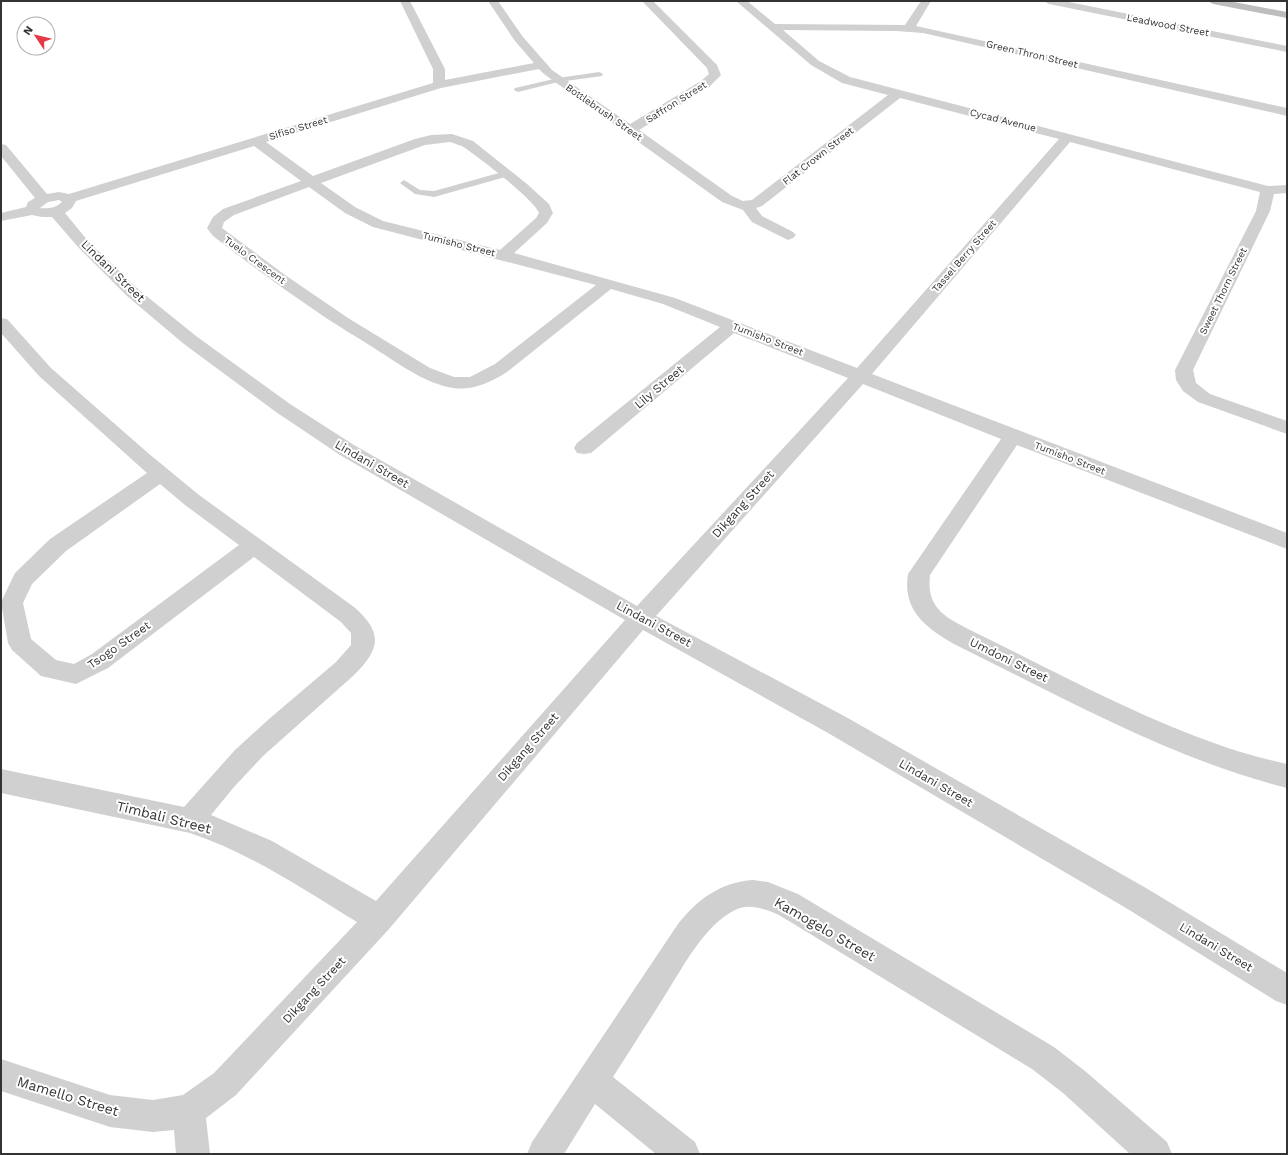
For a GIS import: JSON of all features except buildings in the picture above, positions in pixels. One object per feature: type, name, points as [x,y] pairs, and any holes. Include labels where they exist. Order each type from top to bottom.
[{"type":"street","points":[[405,1],[439,69],[439,85]]},
{"type":"street","name":"Bottlebrush Street","points":[[493,1],[519,39],[540,65],[558,80],[741,205],[757,219],[788,235]]},
{"type":"street","name":"Saffron Street","points":[[630,130],[704,84],[715,75],[713,67],[647,1]]},
{"type":"street","name":"Cycad Avenue","points":[[741,1],[815,62],[830,72],[854,82],[1268,190],[1287,189]]},
{"type":"street","points":[[909,28],[926,1]]},
{"type":"street","name":"Leadwood Street","points":[[1049,1],[1287,49]]},
{"type":"street","points":[[1213,1],[1287,15]]},
{"type":"street","name":"Green Thron Street","points":[[774,27],[909,28],[946,34],[1287,112]]},
{"type":"street","name":"Sifiso Street","points":[[1,217],[50,205],[439,85],[540,65]]},
{"type":"street","name":"Flat Crown Street","points":[[741,205],[758,203],[898,94]]},
{"type":"street","name":"Tassel Berry Street","points":[[861,375],[1068,137]]},
{"type":"street","name":"Tuelo Crescent","points":[[503,255],[542,220],[546,213],[544,207],[468,144],[452,138],[431,139],[420,142],[230,211],[221,216],[215,222],[214,228],[218,233],[270,273],[362,334],[420,369],[441,379],[465,383],[490,375],[501,368],[608,283]]},
{"type":"street","name":"Tumisho Street","points":[[255,141],[312,180],[350,210],[378,224],[503,255],[669,301],[861,375],[1012,436],[1287,541]]},
{"type":"street","name":"Lindani Street","points":[[1,148],[83,244],[133,293],[190,340],[283,408],[347,450],[640,618],[843,729],[1136,898],[1287,990]]},
{"type":"street","name":"Sweet Thorn Street","points":[[1268,190],[1263,211],[1184,370],[1184,376],[1192,391],[1287,428]]},
{"type":"street","points":[[1,323],[46,372],[160,474],[253,546],[346,613],[357,622],[364,633],[363,644],[356,657],[239,763],[217,787],[190,821]]},
{"type":"street","name":"Lily Street","points":[[584,448],[733,325]]},
{"type":"street","name":"Dikgang Street","points":[[189,1111],[224,1084],[379,919],[640,618],[861,375]]},
{"type":"street","name":"Umdoni Street","points":[[1012,436],[919,574],[918,591],[921,604],[930,615],[956,634],[1098,703],[1177,740],[1216,755],[1287,776]]},
{"type":"street","name":"Tsogo Street","points":[[160,474],[58,545],[23,579],[12,603],[20,643],[49,669],[76,674],[100,661],[253,546]]},
{"type":"street","name":"Timbali Street","points":[[1,781],[190,821],[245,842],[379,919]]},
{"type":"street","name":"Kamogelo Street","points":[[544,1154],[680,945],[697,923],[716,904],[731,896],[750,894],[767,896],[788,904],[1043,1058],[1079,1086],[1155,1154]]},
{"type":"street","name":"Mamello Street","points":[[1,1075],[110,1111],[154,1116],[189,1111]]},
{"type":"street","points":[[592,1081],[683,1154]]},
{"type":"street","points":[[189,1111],[193,1154]]},
{"type":"lane","points":[[518,90],[558,80],[599,74]]},
{"type":"lane","points":[[404,182],[418,192],[434,194],[506,174]]}]
